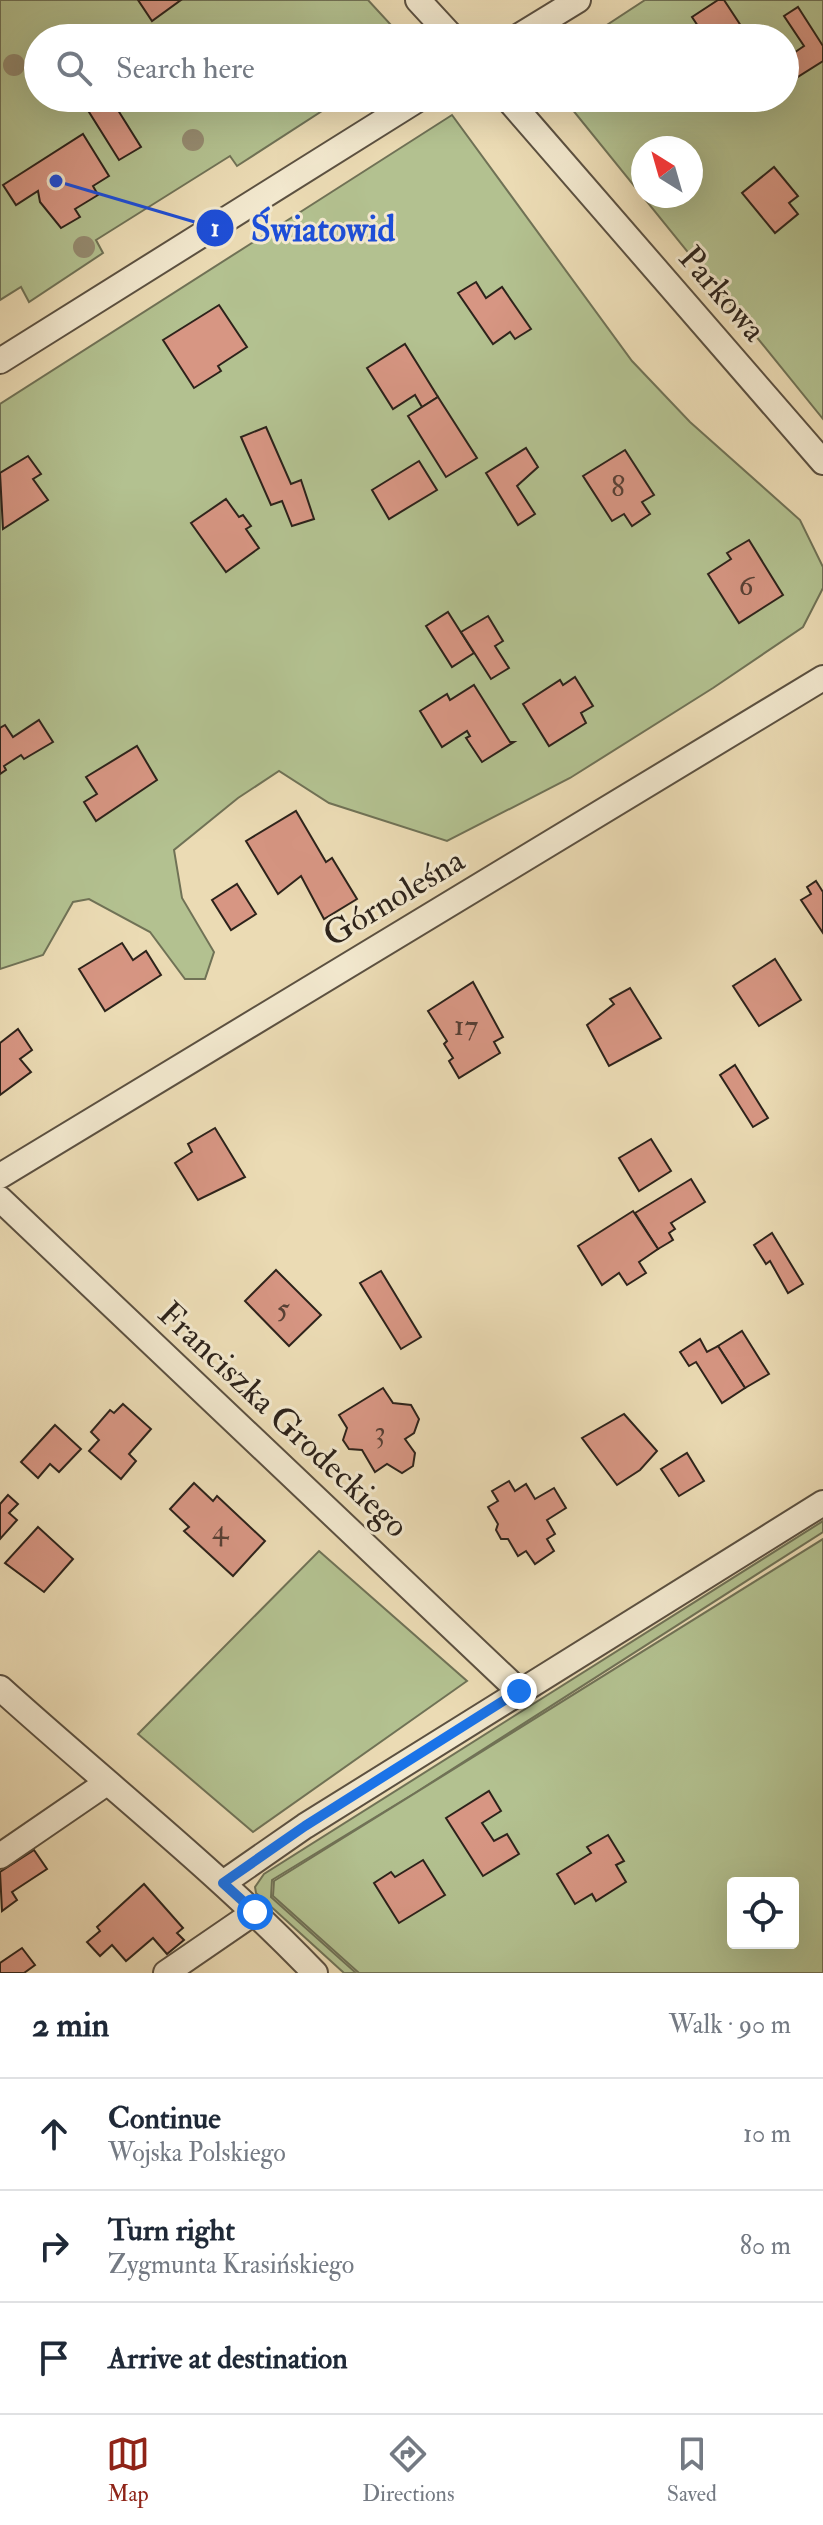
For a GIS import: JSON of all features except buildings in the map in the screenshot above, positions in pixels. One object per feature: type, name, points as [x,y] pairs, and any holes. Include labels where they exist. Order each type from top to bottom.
[{"type":"street","points":[[418,0],[440,24]]},
{"type":"street","points":[[539,24],[578,0]]},
{"type":"street","points":[[0,361],[398,112]]},
{"type":"street","name":"Parkowa","points":[[519,112],[823,462]]},
{"type":"street","name":"Górnoleśna","points":[[0,1176],[823,678]]},
{"type":"street","name":"Franciszka Grodeckiego","points":[[0,1199],[519,1691]]},
{"type":"street","points":[[223,1883],[305,1826],[823,1503]]},
{"type":"street","points":[[0,1688],[105,1784],[223,1883],[315,1973]]},
{"type":"street","points":[[0,1856],[105,1784]]},
{"type":"street","points":[[166,1973],[255,1912]]},
{"type":"green space","points":[[0,0],[368,0],[390,24],[24,24],[24,112],[320,112],[237,166],[230,156],[96,240],[103,253],[29,302],[21,287],[0,300]]},
{"type":"green space","points":[[645,0],[823,0],[823,419],[652,208],[703,208],[703,136],[631,136],[631,182],[574,112],[799,112],[799,24],[608,24]]},
{"type":"green space","points":[[452,115],[632,361],[690,422],[800,520],[823,567],[823,588],[803,627],[570,778],[447,841],[329,803],[279,771],[238,798],[174,850],[182,898],[214,952],[205,979],[185,979],[150,932],[89,899],[73,902],[43,955],[0,969],[0,404]]},
{"type":"green space","points":[[823,1521],[823,1532],[415,1793],[272,1880],[271,1897],[356,1973],[344,1973],[256,1893],[255,1887],[264,1874]]},
{"type":"green space","points":[[823,1539],[823,1973],[359,1973],[273,1896],[274,1881]]},
{"type":"green space","points":[[319,1551],[467,1681],[253,1832],[138,1734]]},
{"type":"place","name":"Światowid","points":[[56,181]]},
{"type":"route","points":[[255,1912],[223,1883],[305,1826],[519,1691]]}]
